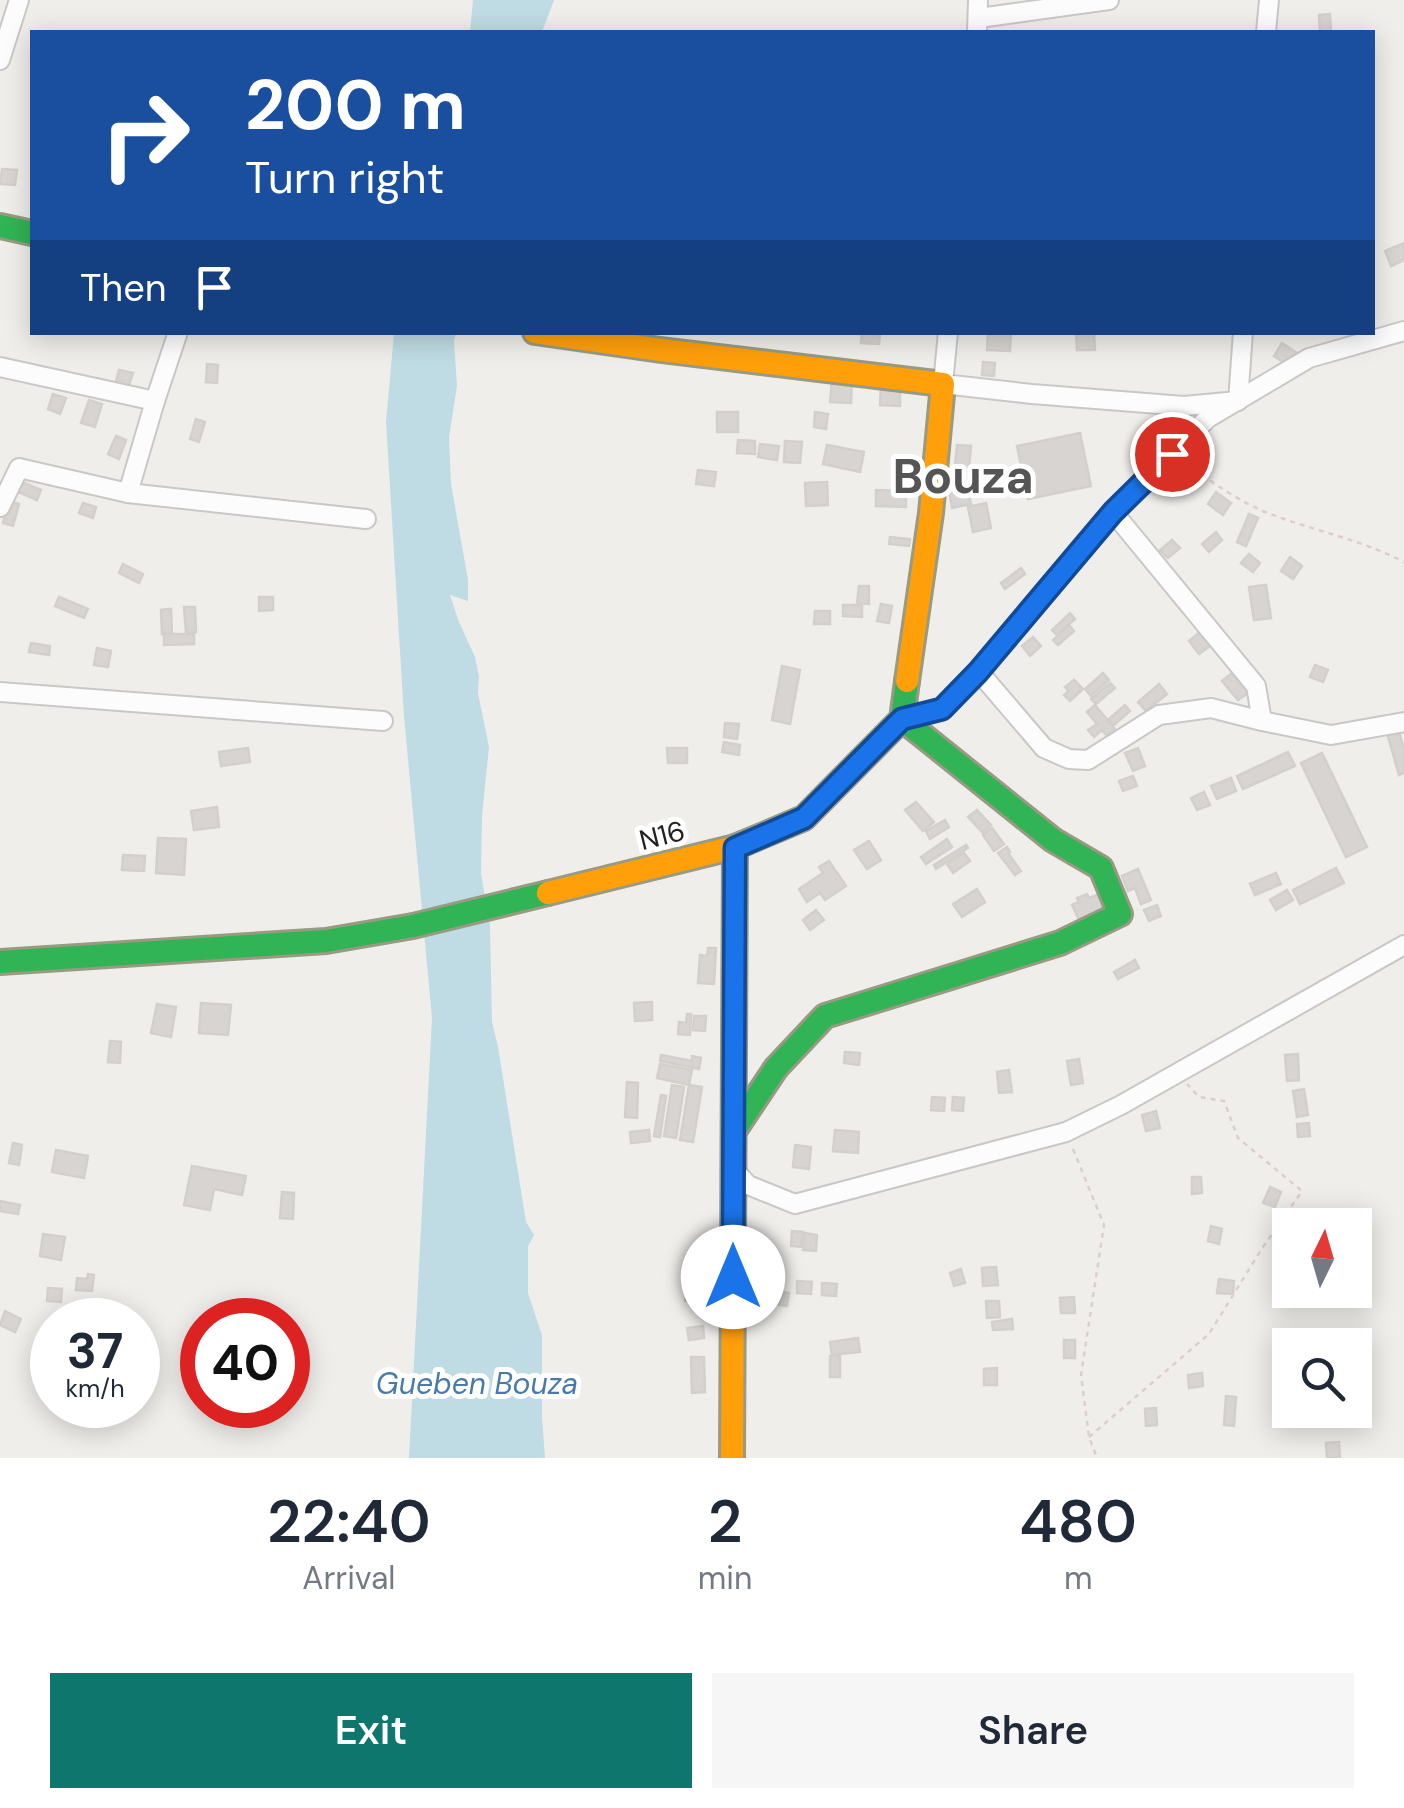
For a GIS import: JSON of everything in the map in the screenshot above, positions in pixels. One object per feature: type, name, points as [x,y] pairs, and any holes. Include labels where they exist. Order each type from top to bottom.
[{"type":"street","points":[[1,56],[19,0]]},
{"type":"street","points":[[978,17],[1109,0]]},
{"type":"street","points":[[1266,30],[1268,0]]},
{"type":"street","points":[[0,226],[30,233]]},
{"type":"street","points":[[902,719],[942,709],[1113,512],[1208,418],[1309,358],[1404,331]]},
{"type":"street","points":[[128,493],[177,335]]},
{"type":"street","points":[[575,335],[655,341],[1032,394],[1184,406],[1238,400]]},
{"type":"street","points":[[902,719],[931,513],[948,335]]},
{"type":"street","points":[[1238,400],[1243,335]]},
{"type":"street","points":[[0,367],[155,401]]},
{"type":"street","points":[[0,506],[19,468],[128,493],[366,519]]},
{"type":"street","points":[[1113,512],[1256,686],[1262,721]]},
{"type":"street","points":[[978,672],[1044,748],[1069,759],[1088,760],[1160,716],[1211,708],[1331,735],[1404,722]]},
{"type":"street","points":[[0,692],[383,721]]},
{"type":"street","points":[[734,1131],[776,1068],[824,1016],[1060,943],[1120,914],[1101,868],[1053,840],[902,719]]},
{"type":"street","name":"N16","points":[[0,962],[326,942],[413,926],[735,848],[804,818],[902,719]]},
{"type":"street","points":[[732,1458],[735,848]]},
{"type":"street","points":[[734,1169],[748,1185],[795,1204],[1066,1132],[1121,1106],[1404,945]]},
{"type":"path","points":[[1172,454],[1211,482],[1262,510],[1404,562]]},
{"type":"path","points":[[1090,1436],[1209,1334],[1302,1192],[1238,1138],[1224,1101],[1200,1096],[1176,1074]]},
{"type":"path","points":[[1066,1132],[1104,1224],[1081,1375],[1097,1458]]},
{"type":"water","points":[[473,0],[554,0],[543,30],[470,30]]},
{"type":"water","name":"Gueben Bouza","points":[[394,335],[456,335],[457,386],[449,437],[451,484],[468,580],[468,601],[450,595],[475,657],[489,747],[481,874],[490,925],[492,1022],[526,1222],[534,1235],[528,1246],[528,1293],[542,1335],[545,1458],[409,1458],[432,1018],[404,716],[386,422]]},
{"type":"building","points":[[1330,14],[1331,30],[1320,30],[1319,15]]},
{"type":"building","points":[[2,169],[17,170],[15,185],[0,184]]},
{"type":"building","points":[[1404,243],[1404,260],[1391,266],[1385,251]]},
{"type":"building","points":[[862,335],[880,335],[879,344],[861,343]]},
{"type":"building","points":[[988,335],[1011,335],[1010,351],[987,350]]},
{"type":"building","points":[[1076,335],[1094,335],[1095,350],[1077,350]]},
{"type":"building","points":[[1282,343],[1297,353],[1288,365],[1274,356]]},
{"type":"building","points":[[983,362],[995,363],[994,376],[982,375]]},
{"type":"building","points":[[207,364],[218,365],[217,383],[206,382]]},
{"type":"building","points":[[119,370],[133,373],[129,385],[116,381]]},
{"type":"building","points":[[832,380],[852,382],[851,403],[830,402]]},
{"type":"building","points":[[881,384],[900,385],[900,406],[880,405]]},
{"type":"building","points":[[53,394],[66,398],[60,414],[48,409]]},
{"type":"building","points":[[89,400],[102,404],[95,427],[81,423]]},
{"type":"building","points":[[717,412],[738,412],[738,432],[717,432]]},
{"type":"building","points":[[815,412],[828,414],[826,429],[814,427]]},
{"type":"building","points":[[196,419],[205,422],[199,442],[190,439]]},
{"type":"building","points":[[1080,433],[1091,486],[1028,499],[1017,446]]},
{"type":"building","points":[[116,436],[126,440],[119,459],[108,454]]},
{"type":"building","points":[[738,440],[755,441],[755,454],[737,453]]},
{"type":"building","points":[[785,441],[802,442],[800,463],[784,462]]},
{"type":"building","points":[[760,444],[779,446],[777,460],[758,457]]},
{"type":"building","points":[[827,445],[864,452],[860,472],[823,464]]},
{"type":"building","points":[[957,445],[971,446],[968,478],[954,476]]},
{"type":"building","points":[[698,470],[716,472],[714,486],[696,484]]},
{"type":"building","points":[[20,481],[41,490],[37,500],[16,491]]},
{"type":"building","points":[[827,482],[828,505],[806,506],[805,483]]},
{"type":"building","points":[[967,486],[971,504],[952,508],[949,489]]},
{"type":"building","points":[[876,490],[906,491],[906,507],[876,506]]},
{"type":"building","points":[[1216,492],[1231,503],[1223,515],[1208,504]]},
{"type":"building","points":[[9,501],[19,504],[13,526],[3,523]]},
{"type":"building","points":[[83,503],[96,507],[93,518],[79,513]]},
{"type":"building","points":[[986,503],[991,528],[973,532],[968,507]]},
{"type":"building","points":[[1249,514],[1258,518],[1246,546],[1237,542]]},
{"type":"building","points":[[1216,532],[1222,540],[1209,552],[1202,544]]},
{"type":"building","points":[[890,537],[910,539],[909,546],[889,544]]},
{"type":"building","points":[[1172,540],[1180,548],[1168,558],[1160,550]]},
{"type":"building","points":[[1249,554],[1260,563],[1253,572],[1241,563]]},
{"type":"building","points":[[1290,557],[1302,566],[1293,579],[1281,571]]},
{"type":"building","points":[[123,564],[143,574],[139,583],[119,573]]},
{"type":"building","points":[[1021,568],[1025,574],[1005,589],[1001,583]]},
{"type":"building","points":[[1266,585],[1271,618],[1254,620],[1249,587]]},
{"type":"building","points":[[859,586],[869,586],[869,604],[857,603]]},
{"type":"building","points":[[59,597],[88,609],[84,618],[55,606]]},
{"type":"building","points":[[259,597],[273,597],[273,610],[259,611]]},
{"type":"building","points":[[881,604],[892,606],[889,623],[877,621]]},
{"type":"building","points":[[843,605],[862,605],[862,617],[843,616]]},
{"type":"building","points":[[184,607],[195,607],[196,632],[186,633]]},
{"type":"building","points":[[171,609],[172,633],[162,634],[161,610]]},
{"type":"building","points":[[815,611],[830,611],[830,624],[814,624]]},
{"type":"building","points":[[1070,613],[1075,619],[1057,635],[1052,630]]},
{"type":"building","points":[[1069,625],[1074,631],[1058,645],[1053,640]]},
{"type":"building","points":[[1200,632],[1210,646],[1199,654],[1189,641]]},
{"type":"building","points":[[164,634],[194,634],[194,644],[164,645]]},
{"type":"building","points":[[1033,637],[1041,646],[1030,656],[1022,646]]},
{"type":"building","points":[[31,643],[50,646],[49,655],[29,652]]},
{"type":"building","points":[[97,648],[111,651],[108,667],[94,665]]},
{"type":"building","points":[[1315,665],[1328,670],[1323,682],[1310,677]]},
{"type":"building","points":[[782,666],[800,670],[790,724],[772,720]]},
{"type":"building","points":[[1103,673],[1109,680],[1091,696],[1085,689]]},
{"type":"building","points":[[1232,673],[1248,693],[1238,700],[1222,681]]},
{"type":"building","points":[[1074,680],[1083,689],[1070,701],[1064,695],[1069,691],[1065,687]]},
{"type":"building","points":[[1110,683],[1115,688],[1096,704],[1091,699]]},
{"type":"building","points":[[1159,684],[1167,694],[1146,711],[1138,702]]},
{"type":"building","points":[[1095,705],[1115,729],[1107,736],[1102,730],[1094,737],[1088,730],[1097,724],[1087,712]]},
{"type":"building","points":[[1125,705],[1130,711],[1114,725],[1109,719]]},
{"type":"building","points":[[1396,722],[1404,749],[1404,773],[1399,775],[1385,726]]},
{"type":"building","points":[[725,723],[739,724],[737,739],[724,737]]},
{"type":"building","points":[[724,742],[740,745],[739,755],[722,752]]},
{"type":"building","points":[[248,748],[250,762],[221,766],[219,752]]},
{"type":"building","points":[[667,748],[687,748],[687,763],[668,763]]},
{"type":"building","points":[[1138,748],[1145,766],[1133,771],[1125,753]]},
{"type":"building","points":[[1288,752],[1295,766],[1243,789],[1237,776]]},
{"type":"building","points":[[1322,753],[1367,847],[1346,857],[1301,763]]},
{"type":"building","points":[[1133,776],[1137,786],[1123,791],[1119,781]]},
{"type":"building","points":[[1231,778],[1236,791],[1217,799],[1211,786]]},
{"type":"building","points":[[1204,792],[1210,805],[1197,810],[1191,798]]},
{"type":"building","points":[[916,802],[934,822],[923,831],[905,810]]},
{"type":"building","points":[[217,807],[219,827],[194,830],[191,811]]},
{"type":"building","points":[[977,810],[991,825],[983,833],[968,817]]},
{"type":"building","points":[[945,820],[949,827],[930,839],[926,831]]},
{"type":"building","points":[[992,828],[1004,844],[994,851],[983,835]]},
{"type":"building","points":[[158,838],[186,839],[184,875],[156,873]]},
{"type":"building","points":[[947,839],[952,847],[926,864],[921,857]]},
{"type":"building","points":[[869,841],[881,860],[867,869],[854,850]]},
{"type":"building","points":[[966,845],[968,848],[936,869],[934,865]]},
{"type":"building","points":[[1007,847],[1021,871],[1015,875],[998,853]]},
{"type":"building","points":[[964,853],[970,861],[953,873],[947,864]]},
{"type":"building","points":[[123,855],[145,856],[144,871],[122,870]]},
{"type":"building","points":[[829,861],[846,886],[825,900],[820,893],[807,902],[799,889],[823,873],[819,867]]},
{"type":"building","points":[[1336,868],[1344,883],[1300,904],[1293,890]]},
{"type":"building","points":[[1138,869],[1151,900],[1141,904],[1135,888],[1128,891],[1122,876]]},
{"type":"building","points":[[1276,873],[1281,884],[1255,895],[1250,884]]},
{"type":"building","points":[[977,889],[985,902],[962,917],[953,904]]},
{"type":"building","points":[[1287,890],[1293,900],[1276,910],[1270,900]]},
{"type":"building","points":[[1087,894],[1089,898],[1099,894],[1105,909],[1079,920],[1072,905]]},
{"type":"building","points":[[1157,905],[1161,916],[1149,921],[1144,910]]},
{"type":"building","points":[[816,910],[824,920],[810,930],[803,920]]},
{"type":"building","points":[[708,948],[716,948],[714,984],[698,983],[700,955],[707,956]]},
{"type":"building","points":[[1135,960],[1139,968],[1118,979],[1114,972]]},
{"type":"building","points":[[652,1002],[652,1020],[635,1021],[634,1003]]},
{"type":"building","points":[[201,1003],[231,1005],[228,1035],[199,1033]]},
{"type":"building","points":[[157,1004],[176,1007],[171,1037],[151,1033]]},
{"type":"building","points":[[687,1014],[691,1014],[690,1035],[678,1034],[679,1022],[686,1023]]},
{"type":"building","points":[[694,1016],[706,1016],[705,1031],[693,1030]]},
{"type":"building","points":[[110,1041],[121,1042],[120,1063],[108,1062]]},
{"type":"building","points":[[845,1052],[860,1053],[859,1065],[844,1063]]},
{"type":"building","points":[[1298,1054],[1299,1080],[1287,1081],[1285,1055]]},
{"type":"building","points":[[661,1055],[692,1061],[692,1056],[701,1058],[699,1069],[660,1061]]},
{"type":"building","points":[[1079,1059],[1083,1083],[1071,1085],[1067,1061]]},
{"type":"building","points":[[660,1064],[692,1070],[689,1085],[657,1078]]},
{"type":"building","points":[[1009,1070],[1012,1092],[999,1093],[997,1072]]},
{"type":"building","points":[[627,1082],[638,1083],[637,1118],[625,1117]]},
{"type":"building","points":[[672,1085],[684,1087],[676,1138],[664,1136]]},
{"type":"building","points":[[689,1085],[702,1087],[693,1142],[680,1140]]},
{"type":"building","points":[[1304,1089],[1308,1115],[1297,1117],[1293,1091]]},
{"type":"building","points":[[661,1095],[666,1096],[660,1137],[654,1136]]},
{"type":"building","points":[[932,1097],[945,1098],[944,1111],[931,1110]]},
{"type":"building","points":[[953,1097],[964,1098],[963,1111],[952,1110]]},
{"type":"building","points":[[1156,1111],[1160,1128],[1146,1131],[1142,1115]]},
{"type":"building","points":[[1309,1123],[1310,1136],[1298,1137],[1297,1124]]},
{"type":"building","points":[[649,1130],[650,1141],[631,1143],[630,1132]]},
{"type":"building","points":[[835,1130],[859,1132],[858,1153],[833,1151]]},
{"type":"building","points":[[13,1143],[22,1145],[19,1165],[9,1163]]},
{"type":"building","points":[[795,1145],[811,1147],[809,1169],[793,1167]]},
{"type":"building","points":[[56,1150],[88,1156],[84,1178],[52,1172]]},
{"type":"building","points":[[192,1166],[246,1176],[242,1195],[214,1189],[210,1210],[184,1205]]},
{"type":"building","points":[[1192,1177],[1201,1177],[1202,1193],[1192,1194]]},
{"type":"building","points":[[1270,1187],[1281,1192],[1275,1207],[1263,1203]]},
{"type":"building","points":[[282,1192],[294,1193],[293,1219],[280,1218]]},
{"type":"building","points":[[0,1201],[20,1205],[18,1214],[0,1211]]},
{"type":"building","points":[[1211,1226],[1222,1229],[1219,1244],[1208,1241]]},
{"type":"building","points":[[792,1231],[803,1232],[801,1247],[791,1246]]},
{"type":"building","points":[[805,1233],[817,1235],[816,1251],[803,1250]]},
{"type":"building","points":[[43,1234],[65,1237],[61,1260],[40,1256]]},
{"type":"building","points":[[996,1267],[998,1285],[983,1286],[982,1268]]},
{"type":"building","points":[[961,1269],[965,1283],[954,1286],[950,1273]]},
{"type":"building","points":[[88,1274],[94,1275],[92,1291],[76,1290],[77,1278],[87,1279]]},
{"type":"building","points":[[1219,1279],[1234,1281],[1233,1294],[1217,1293]]},
{"type":"building","points":[[797,1281],[812,1282],[811,1294],[797,1293]]},
{"type":"building","points":[[822,1283],[837,1284],[836,1296],[822,1295]]},
{"type":"building","points":[[687,1286],[702,1288],[700,1303],[685,1301]]},
{"type":"building","points":[[48,1288],[62,1289],[61,1298],[47,1298]]},
{"type":"building","points":[[771,1290],[789,1293],[787,1306],[769,1303]]},
{"type":"building","points":[[1074,1297],[1075,1313],[1061,1313],[1060,1298]]},
{"type":"building","points":[[986,1301],[999,1301],[1000,1317],[987,1318]]},
{"type":"building","points":[[5,1311],[21,1319],[15,1332],[0,1325]]},
{"type":"building","points":[[1012,1319],[1013,1329],[993,1330],[992,1322]]},
{"type":"building","points":[[703,1326],[704,1338],[689,1340],[687,1328]]},
{"type":"building","points":[[858,1338],[860,1352],[832,1355],[830,1342]]},
{"type":"building","points":[[1064,1340],[1075,1340],[1075,1358],[1064,1358]]},
{"type":"building","points":[[830,1356],[840,1356],[840,1377],[830,1377]]},
{"type":"building","points":[[691,1357],[704,1357],[705,1392],[692,1393]]},
{"type":"building","points":[[997,1368],[997,1385],[984,1385],[984,1369]]},
{"type":"building","points":[[1202,1373],[1203,1386],[1189,1388],[1188,1375]]},
{"type":"building","points":[[1226,1396],[1236,1397],[1234,1426],[1224,1425]]},
{"type":"building","points":[[1156,1408],[1157,1425],[1146,1426],[1145,1409]]},
{"type":"building","points":[[1339,1442],[1340,1458],[1327,1458],[1326,1443]]},
{"type":"traffic: fast","points":[[0,226],[30,233]]},
{"type":"traffic: fast","points":[[735,847],[804,818],[902,719],[907,681]]},
{"type":"traffic: fast","points":[[734,1131],[776,1068],[825,1016],[1060,943],[1120,914],[1101,868],[1053,840],[902,719]]},
{"type":"traffic: fast","points":[[0,962],[326,941],[413,926],[548,893]]},
{"type":"traffic: slow","points":[[556,335],[943,384],[931,513],[907,681]]},
{"type":"traffic: slow","points":[[548,893],[735,847],[732,1458]]},
{"type":"district","name":"Bouza","points":[[963,476]]},
{"type":"route","points":[[733,1277],[735,848],[804,818],[902,719],[942,709],[1113,512],[1172,454]]}]
